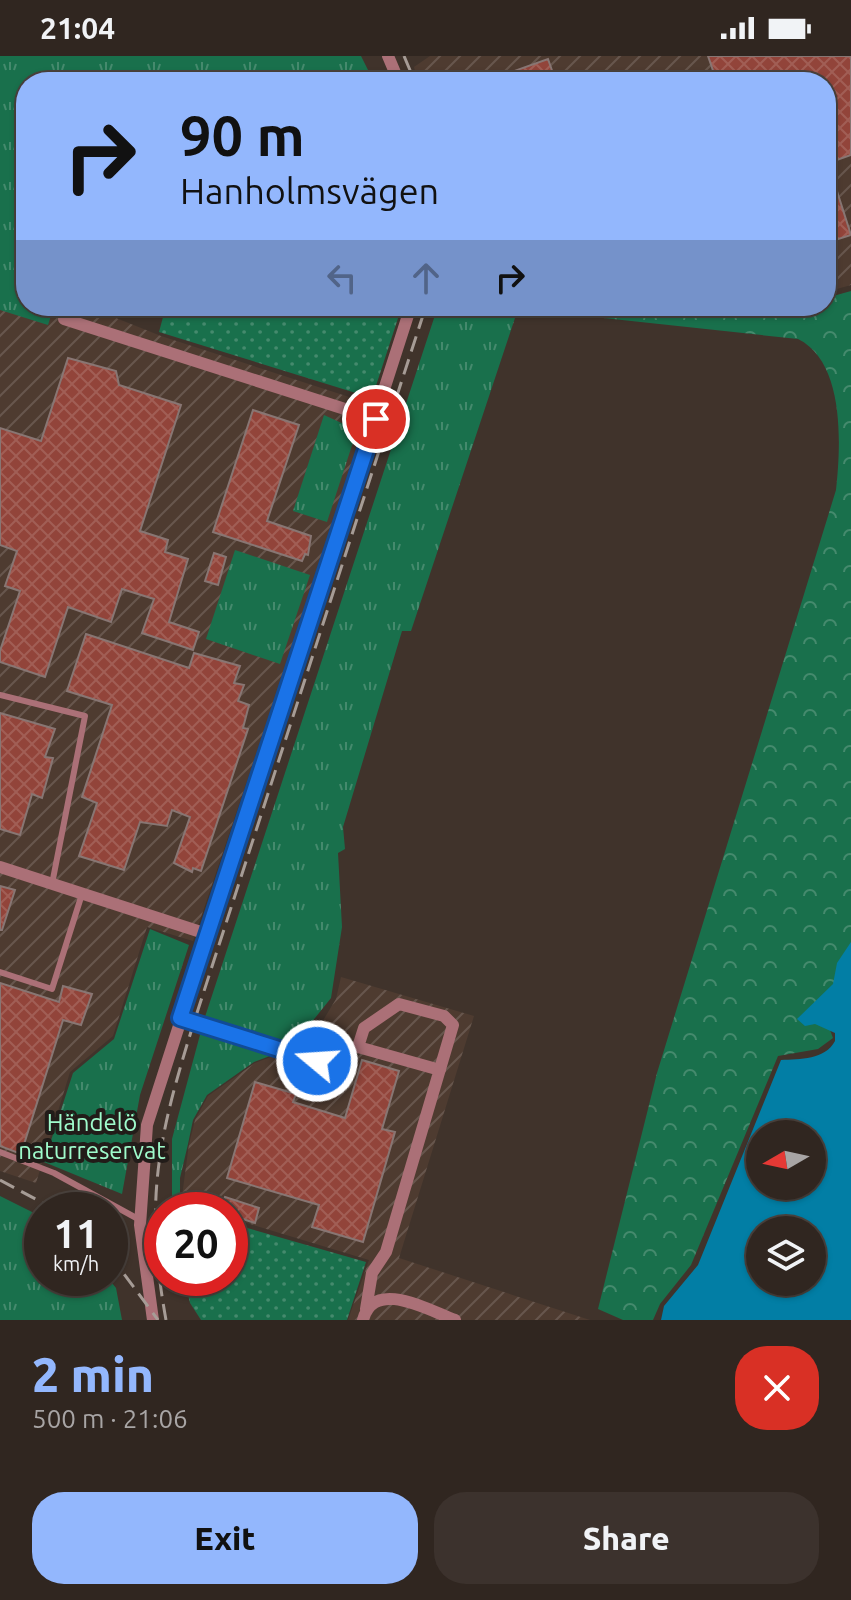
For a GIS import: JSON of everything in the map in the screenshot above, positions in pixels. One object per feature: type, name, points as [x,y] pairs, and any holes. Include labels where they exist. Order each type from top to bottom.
[{"type":"street","points":[[153,1320],[140,1220],[147,1125],[408,316]]},
{"type":"street","points":[[64,319],[376,419]]},
{"type":"street","points":[[0,867],[207,934]]},
{"type":"street","points":[[365,1314],[372,1273],[386,1252],[440,1070],[453,1025],[444,1016],[399,1004],[364,1028],[358,1047],[440,1070]]},
{"type":"street","points":[[365,1314],[381,1298],[393,1298],[455,1320]]},
{"type":"lane","points":[[0,695],[85,716],[52,884]]},
{"type":"lane","points":[[0,972],[52,989],[82,894]]},
{"type":"lane","points":[[180,1018],[317,1061]]},
{"type":"lane","points":[[0,1152],[54,1173],[140,1220]]},
{"type":"shaded area","points":[[430,56],[851,56],[851,285],[836,289],[836,72],[415,72],[414,67]]},
{"type":"shaded area","points":[[0,285],[16,298],[16,316],[111,316],[161,336],[374,405],[193,941],[147,927],[113,1036],[70,1072],[36,1183],[0,1171]]},
{"type":"shaded area","points":[[341,977],[474,1016],[399,1258],[590,1320],[348,1320],[369,1260],[248,1223],[248,1192],[183,1192],[195,1120],[208,1096],[255,1063],[310,1042],[336,999]]},
{"type":"green space","points":[[0,56],[361,56],[369,72],[16,72],[16,315],[0,310]]},
{"type":"green space","points":[[851,291],[851,978],[826,1019],[833,1038],[818,1049],[778,1056],[751,1120],[746,1120],[746,1133],[691,1265],[660,1304],[653,1320],[623,1320],[598,1309],[657,1073],[836,490],[839,429],[832,385],[824,366],[813,350],[798,339],[584,316],[836,316],[836,295]]},
{"type":"green space","points":[[19,316],[51,316],[48,325]]},
{"type":"green space","points":[[163,316],[399,316],[372,398],[159,332]]},
{"type":"green space","name":"Händelö naturreservat","points":[[435,316],[516,316],[411,631],[402,631],[343,827],[345,849],[338,853],[342,927],[331,998],[291,1048],[254,1062],[207,1095],[193,1120],[180,1178],[180,1192],[172,1192],[172,1139],[204,1020]]},
{"type":"green space","points":[[324,415],[357,430],[327,522],[293,511]]},
{"type":"green space","points":[[235,550],[310,575],[280,664],[206,639]]},
{"type":"green space","name":"Händelö naturreservat","points":[[150,929],[189,945],[140,1095],[122,1192],[44,1162],[73,1073],[114,1039]]},
{"type":"green space","name":"Händelö naturreservat","points":[[0,1196],[24,1208],[24,1296],[118,1296],[122,1320],[0,1320]]},
{"type":"green space","points":[[248,1228],[366,1262],[347,1320],[201,1320],[188,1296],[248,1296]]},
{"type":"water","points":[[851,942],[851,1320],[661,1320],[664,1306],[698,1265],[746,1146],[746,1200],[826,1200],[826,1120],[757,1120],[781,1060],[819,1055],[835,1041],[835,1033],[815,1024],[805,1026],[797,1019],[833,984],[837,963]]},
{"type":"building","points":[[708,56],[851,56],[851,155],[836,160],[836,72],[714,72]]},
{"type":"building","points":[[548,59],[553,72],[511,72]]},
{"type":"building","points":[[836,188],[851,235],[836,240]]},
{"type":"building","points":[[68,358],[116,371],[119,385],[181,405],[140,531],[168,540],[165,552],[188,559],[169,622],[199,632],[193,650],[142,633],[154,599],[122,589],[111,622],[68,607],[45,677],[0,662],[0,651],[20,591],[5,586],[17,551],[0,545],[0,428],[41,441]]},
{"type":"building","points":[[253,410],[299,425],[267,521],[311,536],[308,555],[305,554],[302,561],[213,532]]},
{"type":"building","points":[[214,553],[226,557],[218,585],[205,581]]},
{"type":"building","points":[[86,634],[189,668],[194,653],[240,666],[234,683],[244,685],[238,701],[249,705],[243,728],[248,729],[201,871],[193,868],[192,872],[174,863],[190,817],[172,810],[167,826],[140,822],[124,870],[79,856],[97,803],[82,797],[112,705],[67,691]]},
{"type":"building","points":[[0,713],[55,729],[45,757],[53,758],[42,798],[32,794],[20,835],[0,829]]},
{"type":"building","points":[[0,886],[15,890],[2,930],[0,930]]},
{"type":"building","points":[[0,983],[59,1002],[63,986],[92,994],[81,1025],[63,1020],[21,1154],[0,1146]]},
{"type":"building","points":[[362,1060],[399,1071],[382,1129],[395,1132],[363,1242],[312,1227],[319,1205],[227,1178],[255,1082],[296,1094],[293,1102],[345,1118]]},
{"type":"building","points":[[248,1204],[259,1208],[255,1223],[248,1221]]},
{"type":"railway","points":[[404,56],[411,72]]},
{"type":"railway","points":[[166,1320],[159,1277],[156,1203],[158,1169],[171,1100],[423,316]]},
{"type":"railway","points":[[0,1180],[24,1193]]},
{"type":"railway","points":[[128,1279],[158,1320]]},
{"type":"route","points":[[317,1061],[180,1018],[376,419]]}]
